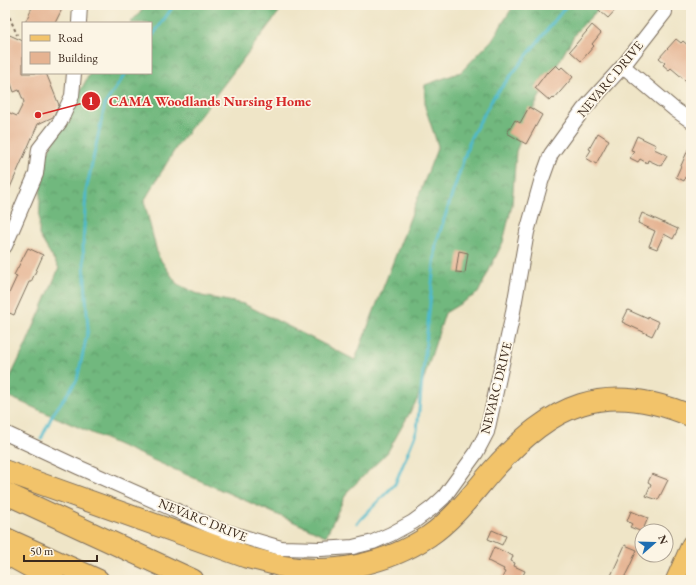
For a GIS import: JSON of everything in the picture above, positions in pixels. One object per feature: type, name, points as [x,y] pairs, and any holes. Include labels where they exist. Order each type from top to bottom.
[{"type":"highway","points":[[5,471],[246,557],[288,566],[316,569],[335,568],[368,563],[386,558],[429,536],[467,502],[511,450],[546,421],[570,408],[586,402],[620,399],[638,400],[670,407],[691,416]]},
{"type":"highway","points":[[5,493],[193,580]]},
{"type":"highway","points":[[5,538],[98,580]]},
{"type":"highway","points":[[5,553],[54,580]]},
{"type":"main road","points":[[675,580],[691,544]]},
{"type":"street","points":[[79,22],[80,5]]},
{"type":"street","name":"NEVARC DRIVE","points":[[5,433],[220,530],[282,548],[321,549],[345,547],[373,542],[413,522],[444,497],[476,453],[487,432],[511,323],[526,232],[551,154],[583,110],[623,66],[666,12]]},
{"type":"street","points":[[623,66],[674,109],[691,120]]},
{"type":"street","points":[[5,246],[36,174],[39,149],[60,122],[72,96],[74,74]]},
{"type":"path","points":[[9,5],[5,6],[17,35]]},
{"type":"green space","points":[[147,5],[281,5],[279,12],[177,146],[144,201],[158,256],[177,284],[202,296],[244,304],[355,360],[438,146],[425,107],[425,85],[461,72],[492,40],[514,5],[603,5],[576,32],[539,97],[516,151],[512,205],[503,242],[478,293],[445,313],[417,400],[387,453],[347,492],[326,536],[5,395],[5,388],[25,347],[59,268],[39,235],[41,164],[89,74],[152,74],[152,22],[131,22]]},
{"type":"building","points":[[33,5],[64,5],[56,22],[25,22]]},
{"type":"building","points":[[593,5],[620,5],[608,18]]},
{"type":"building","points":[[592,25],[601,33],[592,44],[594,46],[581,61],[570,51]]},
{"type":"building","points":[[5,33],[22,41],[22,74],[46,74],[59,105],[53,117],[38,124],[5,199],[5,111],[17,116],[24,102],[19,90],[14,92],[5,67]]},
{"type":"building","points":[[676,39],[681,43],[683,41],[691,48],[691,85],[671,68],[669,70],[663,65],[665,63],[659,58]]},
{"type":"building","points":[[556,65],[560,69],[562,67],[573,77],[554,99],[553,98],[550,101],[535,88],[547,72],[548,73]]},
{"type":"building","points":[[529,107],[542,115],[526,144],[507,133],[515,120],[520,123]]},
{"type":"building","points":[[598,133],[609,140],[596,164],[586,158]]},
{"type":"building","points":[[637,136],[656,145],[654,149],[667,155],[661,166],[648,160],[647,163],[640,159],[638,162],[630,158],[634,151],[631,150]]},
{"type":"building","points":[[691,143],[691,180],[685,177],[684,181],[676,177]]},
{"type":"building","points":[[642,213],[678,229],[673,239],[664,234],[657,249],[649,246],[655,231],[638,223]]},
{"type":"building","points":[[28,248],[43,255],[14,315],[5,311],[5,302],[17,276],[14,275]]},
{"type":"building","points":[[459,251],[468,253],[465,273],[456,272]]},
{"type":"building","points":[[628,310],[659,322],[652,336],[622,322]]},
{"type":"building","points":[[652,474],[668,480],[658,500],[646,496],[651,484],[648,482]]},
{"type":"building","points":[[631,511],[648,518],[646,523],[634,523],[634,529],[630,527],[632,524],[627,521]]},
{"type":"building","points":[[492,530],[506,536],[502,545],[488,539]]},
{"type":"building","points":[[625,545],[634,549],[634,557],[623,580],[609,580]]},
{"type":"building","points":[[494,547],[513,556],[511,561],[515,563],[514,566],[525,571],[521,580],[501,580],[505,572],[503,571],[504,569],[488,561]]},
{"type":"waterway","points":[[152,37],[174,5]]},
{"type":"waterway","points":[[357,523],[395,484],[417,430],[436,244],[471,137],[493,98],[567,5]]},
{"type":"waterway","points":[[41,439],[53,414],[77,380],[88,330],[83,245],[86,191],[105,104],[125,74]]},
{"type":"place","name":"CAMA Woodlands Nursing Home","points":[[38,115]]}]
